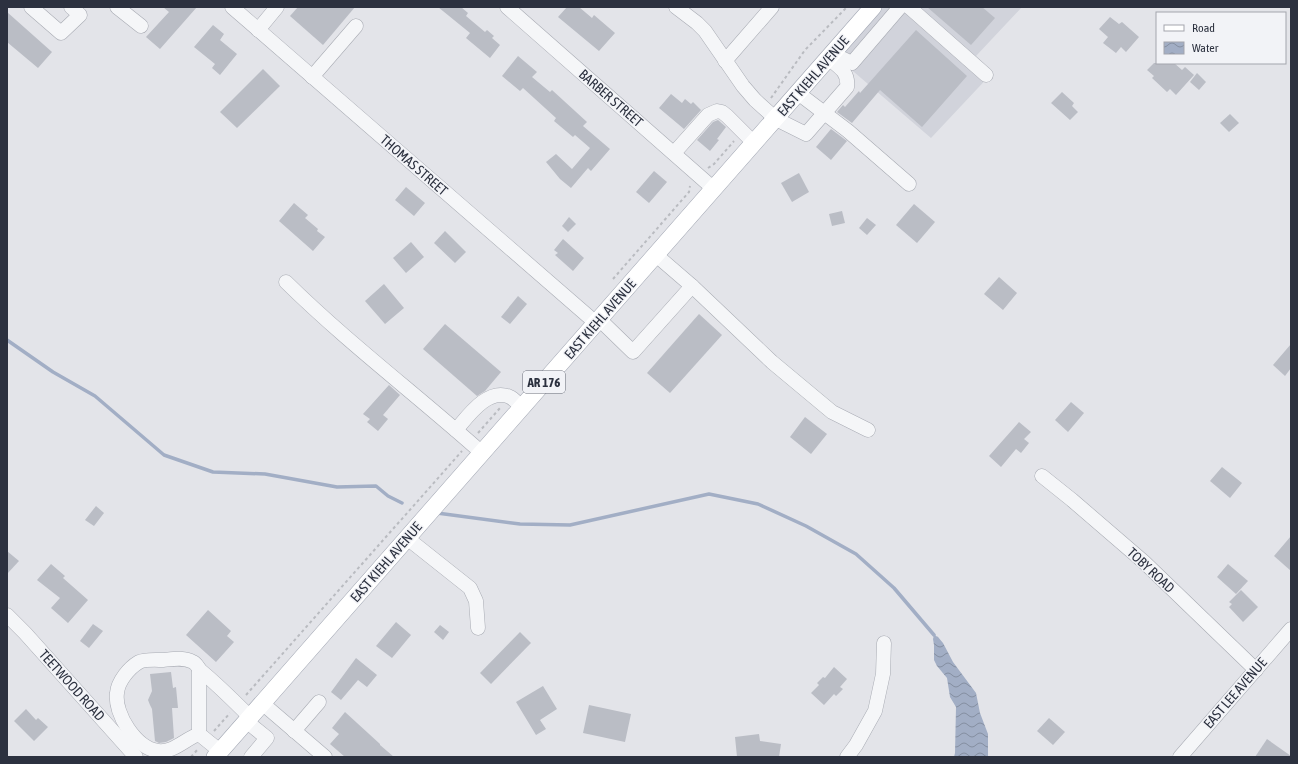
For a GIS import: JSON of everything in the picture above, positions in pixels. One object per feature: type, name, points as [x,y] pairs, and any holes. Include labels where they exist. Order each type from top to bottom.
[{"type":"main road","name":"EAST KIEHL AVENUE","points":[[218,754],[407,538],[476,447],[516,402],[598,322],[754,143],[769,113],[798,93],[873,7]]},
{"type":"street","points":[[31,7],[60,33],[80,15],[70,7]]},
{"type":"street","points":[[117,7],[141,26]]},
{"type":"street","name":"THOMAS STREET","points":[[232,7],[633,352],[692,286]]},
{"type":"street","points":[[258,30],[277,7]]},
{"type":"street","name":"BARBER STREET","points":[[507,7],[714,189]]},
{"type":"street","points":[[676,7],[705,31],[743,86],[769,113],[806,134],[847,88],[848,79],[831,56]]},
{"type":"street","points":[[726,61],[772,7]]},
{"type":"street","points":[[831,56],[852,62],[900,7]]},
{"type":"street","points":[[909,7],[986,75]]},
{"type":"street","points":[[312,77],[356,26]]},
{"type":"street","points":[[798,93],[848,130],[909,184]]},
{"type":"street","points":[[674,154],[708,115],[714,111],[722,112],[754,143]]},
{"type":"street","points":[[656,255],[692,286],[772,362],[832,412],[868,430]]},
{"type":"street","points":[[286,282],[342,335],[476,447]]},
{"type":"street","points":[[456,430],[476,406],[494,396],[516,402]]},
{"type":"street","name":"TOBY ROAD","points":[[1042,476],[1144,562],[1256,670]]},
{"type":"street","points":[[407,538],[470,588],[476,601],[478,628]]},
{"type":"street","name":"TEETWOOD ROAD","points":[[7,615],[123,733],[136,757]]},
{"type":"street","name":"EAST LEE AVENUE","points":[[1180,757],[1291,629]]},
{"type":"street","points":[[847,757],[856,745],[875,711],[883,674],[884,643]]},
{"type":"street","points":[[202,737],[187,739],[169,751],[158,751],[123,733],[118,708],[117,693],[122,678],[141,661],[185,659],[195,663],[199,669],[238,704],[248,719],[267,738],[251,757]]},
{"type":"street","points":[[199,669],[202,737],[218,754]]},
{"type":"street","points":[[294,731],[319,702]]},
{"type":"street","points":[[262,704],[325,757]]},
{"type":"path","points":[[769,113],[805,50],[847,7]]},
{"type":"path","points":[[702,170],[714,164],[742,130]]},
{"type":"path","points":[[612,280],[689,192],[690,185]]},
{"type":"path","points":[[191,757],[202,737],[238,704],[516,402]]},
{"type":"shaded area","points":[[873,7],[1022,7],[976,56],[993,72],[931,138],[833,54]]},
{"type":"water","points":[[934,635],[943,643],[953,662],[976,693],[980,713],[988,734],[988,757],[954,757],[956,707],[950,697],[947,678],[934,660]]},
{"type":"building","points":[[163,7],[197,7],[160,49],[146,37],[169,12]]},
{"type":"building","points":[[298,7],[355,7],[323,45],[290,16]]},
{"type":"building","points":[[438,7],[461,7],[468,13],[466,16],[485,32],[487,30],[494,36],[492,38],[500,45],[490,58],[466,38],[470,33]]},
{"type":"building","points":[[567,7],[579,7],[592,18],[594,15],[615,33],[599,51],[558,17]]},
{"type":"building","points":[[927,7],[982,7],[995,18],[971,45]]},
{"type":"building","points":[[7,12],[52,52],[38,68],[7,42]]},
{"type":"building","points":[[1110,17],[1119,24],[1122,22],[1139,37],[1126,52],[1121,47],[1116,53],[1103,43],[1108,37],[1099,29]]},
{"type":"building","points":[[213,25],[224,34],[220,40],[237,54],[220,75],[212,68],[215,64],[194,47]]},
{"type":"building","points":[[916,30],[967,76],[922,127],[880,90],[852,123],[837,112],[843,105],[845,107],[859,91],[860,93]]},
{"type":"building","points":[[518,56],[537,72],[532,77],[550,92],[552,90],[587,122],[583,126],[610,149],[591,171],[588,168],[571,188],[560,179],[546,162],[556,154],[572,169],[590,148],[575,135],[573,137],[554,121],[556,118],[523,88],[520,91],[502,76]]},
{"type":"building","points":[[1154,63],[1175,64],[1182,70],[1185,67],[1194,75],[1176,95],[1170,89],[1167,92],[1152,78],[1154,76],[1147,70]]},
{"type":"building","points":[[263,69],[280,86],[237,128],[220,112]]},
{"type":"building","points":[[1197,73],[1206,82],[1199,90],[1190,82]]},
{"type":"building","points":[[1062,92],[1074,103],[1072,106],[1078,112],[1070,120],[1051,103]]},
{"type":"building","points":[[671,94],[682,103],[685,99],[691,104],[693,102],[701,110],[684,129],[659,108]]},
{"type":"building","points":[[1230,114],[1239,123],[1229,132],[1220,123]]},
{"type":"building","points":[[718,120],[726,127],[717,139],[719,140],[710,151],[697,140],[713,122]]},
{"type":"building","points":[[831,129],[847,141],[831,160],[816,147]]},
{"type":"building","points":[[654,171],[667,182],[649,203],[636,192]]},
{"type":"building","points":[[799,173],[809,192],[792,202],[781,183]]},
{"type":"building","points":[[406,187],[425,203],[414,216],[395,200]]},
{"type":"building","points":[[294,203],[308,215],[305,218],[325,237],[313,251],[279,221]]},
{"type":"building","points":[[914,204],[935,222],[917,243],[896,225]]},
{"type":"building","points":[[842,211],[845,223],[832,226],[829,214]]},
{"type":"building","points":[[569,217],[576,224],[568,232],[562,226]]},
{"type":"building","points":[[867,218],[876,225],[867,235],[859,228]]},
{"type":"building","points":[[445,231],[466,252],[455,263],[434,243]]},
{"type":"building","points":[[563,239],[584,258],[573,271],[555,255],[558,253],[554,250]]},
{"type":"building","points":[[411,242],[424,257],[406,273],[393,258]]},
{"type":"building","points":[[999,277],[1017,293],[1003,310],[984,294]]},
{"type":"building","points":[[384,284],[404,308],[385,324],[365,301]]},
{"type":"building","points":[[518,296],[527,304],[510,324],[501,317]]},
{"type":"building","points":[[699,314],[722,335],[670,393],[647,373]]},
{"type":"building","points":[[445,324],[501,372],[485,391],[477,396],[423,349]]},
{"type":"building","points":[[1291,344],[1291,368],[1285,376],[1273,365]]},
{"type":"building","points":[[389,385],[400,395],[383,415],[388,419],[378,431],[367,422],[370,419],[363,414]]},
{"type":"building","points":[[1071,402],[1084,413],[1068,432],[1055,420]]},
{"type":"building","points":[[805,417],[827,434],[811,454],[790,437]]},
{"type":"building","points":[[1019,422],[1031,432],[1024,439],[1029,443],[1021,453],[1016,449],[1001,467],[989,456]]},
{"type":"building","points":[[1222,467],[1242,483],[1230,498],[1210,481]]},
{"type":"building","points":[[96,506],[104,513],[94,526],[85,520]]},
{"type":"building","points":[[1291,536],[1291,571],[1274,556]]},
{"type":"building","points":[[7,551],[19,561],[7,574]]},
{"type":"building","points":[[51,564],[65,576],[63,578],[88,600],[68,623],[51,608],[60,598],[37,580]]},
{"type":"building","points":[[1228,564],[1248,581],[1236,594],[1217,577]]},
{"type":"building","points":[[1241,590],[1258,607],[1243,622],[1229,607],[1232,604],[1229,602]]},
{"type":"building","points":[[208,610],[231,631],[227,636],[234,642],[216,662],[186,635]]},
{"type":"building","points":[[396,622],[411,635],[392,658],[376,646]]},
{"type":"building","points":[[93,624],[103,631],[89,648],[80,641]]},
{"type":"building","points":[[440,625],[449,632],[443,640],[434,632]]},
{"type":"building","points":[[520,632],[531,643],[491,684],[480,673]]},
{"type":"building","points":[[356,658],[377,675],[367,687],[358,680],[341,700],[331,692]]},
{"type":"building","points":[[834,667],[847,679],[840,687],[843,689],[836,696],[834,694],[824,705],[811,693],[819,685],[817,683],[823,677],[825,678]]},
{"type":"building","points":[[171,672],[173,688],[176,687],[178,708],[172,708],[174,738],[166,742],[159,743],[155,741],[152,709],[148,700],[152,691],[150,674]]},
{"type":"building","points":[[543,686],[557,709],[540,720],[546,729],[536,735],[516,702]]},
{"type":"building","points":[[589,705],[631,714],[625,742],[583,733]]},
{"type":"building","points":[[26,709],[36,720],[38,718],[48,727],[34,741],[14,721]]},
{"type":"building","points":[[345,712],[394,757],[345,757],[330,744],[339,734],[332,728]]},
{"type":"building","points":[[1049,718],[1065,732],[1053,745],[1037,731]]},
{"type":"building","points":[[759,734],[760,741],[781,744],[779,757],[737,757],[735,737]]},
{"type":"building","points":[[1267,739],[1291,756],[1291,757],[1255,757]]},
{"type":"waterway","points":[[7,340],[53,372],[95,396],[164,455],[213,472],[265,474],[337,487],[376,486],[388,496],[402,503]]},
{"type":"waterway","points":[[437,513],[520,524],[570,525],[709,494],[758,504],[806,526],[856,554],[894,588],[934,635]]}]
